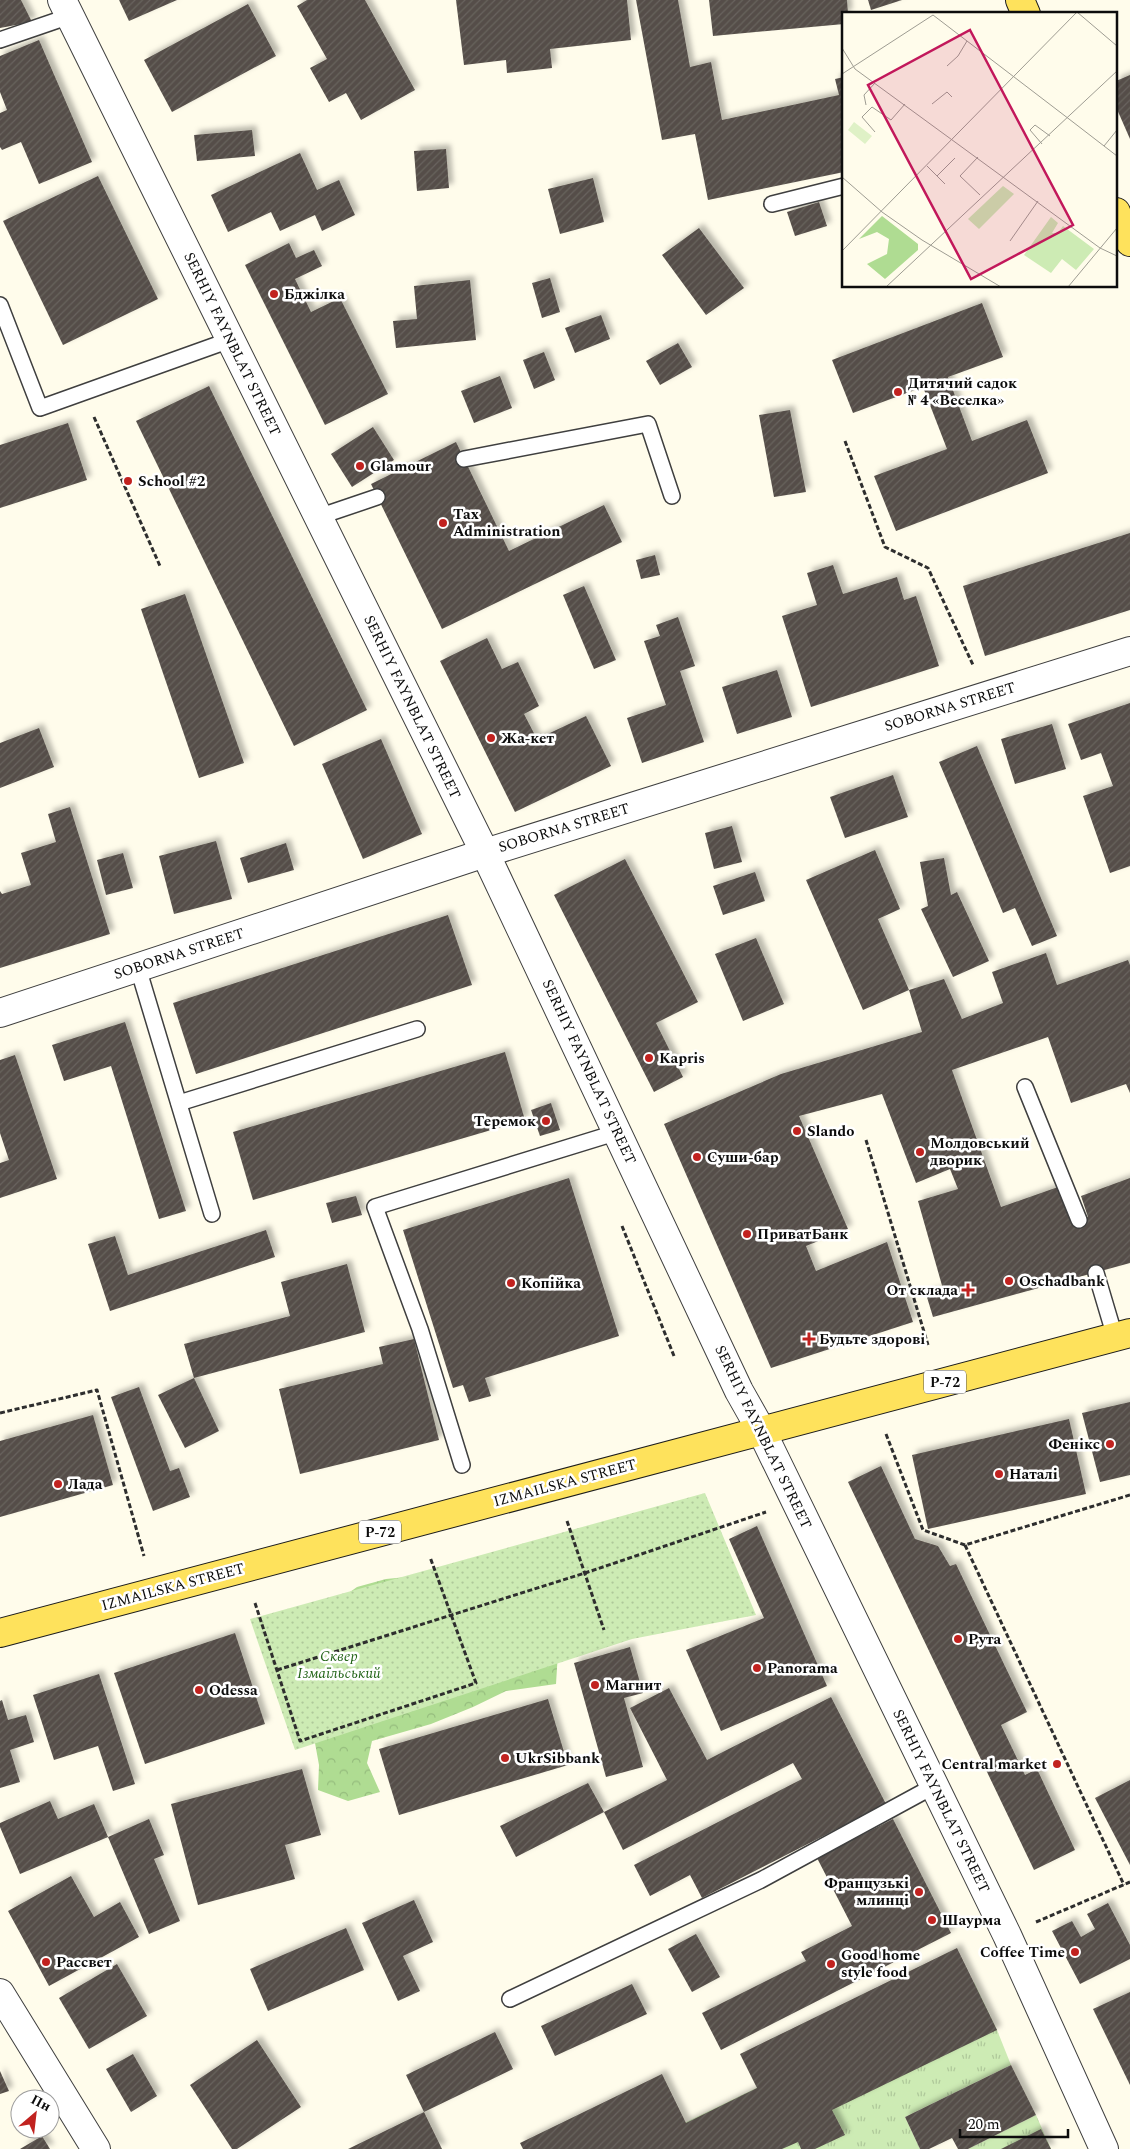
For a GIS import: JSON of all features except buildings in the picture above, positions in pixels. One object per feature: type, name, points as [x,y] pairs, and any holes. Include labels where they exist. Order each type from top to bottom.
[{"type":"main road","points":[[1020,0],[1025,12]]},
{"type":"main road","points":[[1118,216],[1130,242]]},
{"type":"main road","name":"IZMAILSKA STREET","points":[[0,1633],[1122,1335]]},
{"type":"street","name":"SERHIY FAYNBLAT STREET","points":[[66,8],[485,853],[735,1382],[761,1430],[1007,1935],[1104,2149]]},
{"type":"street","name":"SOBORNA STREET","points":[[0,1013],[485,853],[1130,651]]},
{"type":"street","points":[[0,1993],[96,2149]]},
{"type":"lane","points":[[0,40],[66,8]]},
{"type":"lane","points":[[772,204],[842,186]]},
{"type":"lane","points":[[0,306],[40,408],[230,340]]},
{"type":"lane","points":[[464,459],[648,424],[672,496]]},
{"type":"lane","points":[[318,517],[377,497]]},
{"type":"lane","points":[[138,968],[212,1214]]},
{"type":"lane","points":[[179,1103],[417,1029]]},
{"type":"lane","points":[[1025,1087],[1079,1220]]},
{"type":"lane","points":[[462,1465],[420,1329],[374,1207],[618,1132]]},
{"type":"lane","points":[[1096,1272],[1122,1335]]},
{"type":"lane","points":[[510,1999],[761,1880],[934,1786]]},
{"type":"path","points":[[83,393],[160,566]]},
{"type":"path","points":[[845,441],[885,547],[928,568],[978,676],[984,696]]},
{"type":"path","points":[[866,1140],[928,1345]]},
{"type":"path","points":[[0,1413],[97,1390],[144,1556]]},
{"type":"path","points":[[886,1434],[923,1530],[965,1544],[1130,1495]]},
{"type":"path","points":[[277,1670],[452,1616],[769,1511]]},
{"type":"path","points":[[566,1521],[604,1630]]},
{"type":"path","points":[[965,1544],[1124,1885]]},
{"type":"path","points":[[255,1604],[300,1741],[476,1683],[430,1557]]},
{"type":"path","points":[[1007,1935],[1130,1882]]},
{"type":"green space","name":"Сквер Ізмаїльський","points":[[705,1493],[756,1615],[632,1639],[295,1750],[250,1619]]},
{"type":"green space","points":[[417,1576],[558,1652],[556,1684],[506,1691],[431,1724],[372,1741],[367,1763],[380,1792],[348,1801],[318,1790],[319,1765],[313,1732],[329,1607],[357,1587],[386,1579]]},
{"type":"green space","points":[[974,1982],[1011,2065],[905,2117],[920,2149],[631,2149]]},
{"type":"green space","points":[[1036,2115],[1051,2149],[968,2149]]},
{"type":"place","name":"Бджілка","points":[[274,294]]},
{"type":"place","name":"Дитячий садок № 4 «Веселка»","points":[[898,392]]},
{"type":"place","name":"Glamour","points":[[360,466]]},
{"type":"place","name":"School #2","points":[[128,481]]},
{"type":"place","name":"Tax Administration","points":[[443,523]]},
{"type":"place","name":"Жа-кет","points":[[491,738]]},
{"type":"place","name":"Kapris","points":[[649,1058]]},
{"type":"place","name":"Теремок","points":[[546,1121]]},
{"type":"place","name":"Slando","points":[[797,1131]]},
{"type":"place","name":"Молдовський дворик","points":[[920,1152]]},
{"type":"place","name":"Суши-бар","points":[[697,1157]]},
{"type":"place","name":"ПриватБанк","points":[[747,1234]]},
{"type":"place","name":"Oschadbank","points":[[1009,1281]]},
{"type":"place","name":"Копійка","points":[[511,1283]]},
{"type":"place","name":"От склада","points":[[968,1290]]},
{"type":"place","name":"Будьте здорові","points":[[809,1339]]},
{"type":"place","name":"Фенікс","points":[[1110,1444]]},
{"type":"place","name":"Наталі","points":[[999,1474]]},
{"type":"place","name":"Лада","points":[[58,1484]]},
{"type":"place","name":"Рута","points":[[958,1639]]},
{"type":"place","name":"Panorama","points":[[757,1668]]},
{"type":"place","name":"Магнит","points":[[595,1685]]},
{"type":"place","name":"Odessa","points":[[199,1690]]},
{"type":"place","name":"UkrSibbank","points":[[505,1758]]},
{"type":"place","name":"Central market","points":[[1057,1764]]},
{"type":"place","name":"Французькі млинці","points":[[919,1892]]},
{"type":"place","name":"Шаурма","points":[[932,1920]]},
{"type":"place","name":"Coffee Time","points":[[1075,1952]]},
{"type":"place","name":"Рассвет","points":[[46,1962]]},
{"type":"place","name":"Good home style food","points":[[831,1964]]}]
